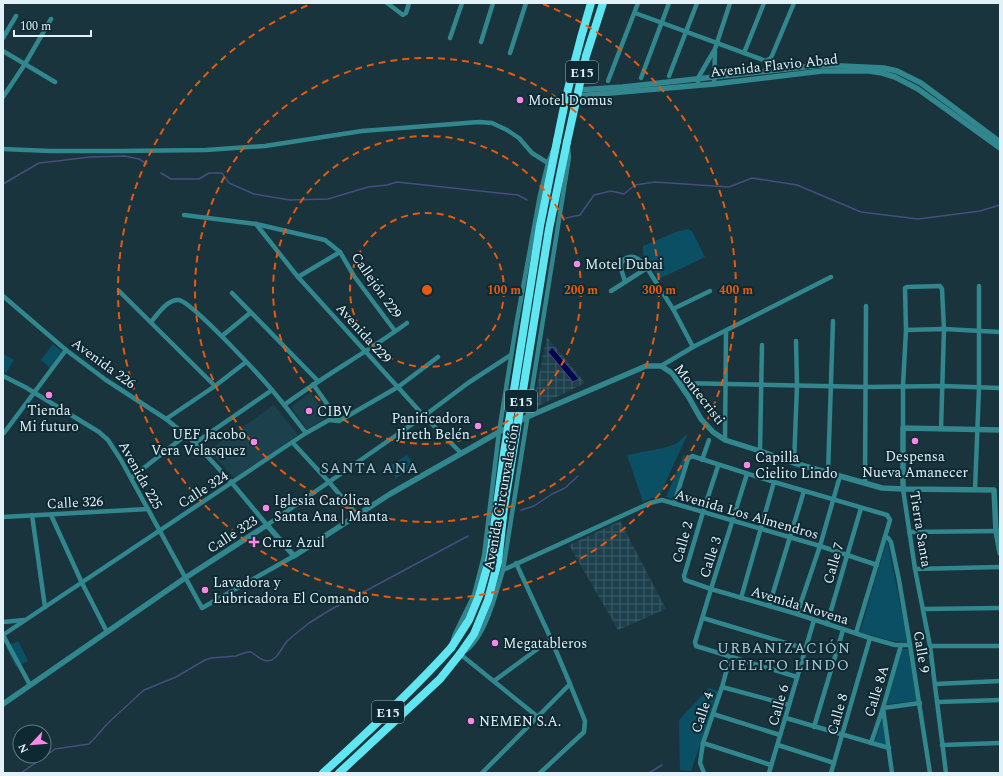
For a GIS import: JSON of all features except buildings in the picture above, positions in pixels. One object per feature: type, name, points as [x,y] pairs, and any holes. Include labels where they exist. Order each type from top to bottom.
[{"type":"highway","name":"Avenida Circunvalación","points":[[323,773],[430,671],[451,648],[469,620],[479,596],[490,557],[504,453],[540,226],[556,141],[578,44],[591,3]]},
{"type":"highway","name":"Avenida Circunvalación","points":[[339,773],[440,679],[474,634],[488,600],[498,562],[504,508],[548,237],[566,142],[577,93],[603,3]]},
{"type":"street","points":[[387,3],[403,15],[406,13],[409,3]]},
{"type":"street","points":[[450,38],[462,3]]},
{"type":"street","points":[[481,42],[494,3]]},
{"type":"street","points":[[510,53],[526,3]]},
{"type":"street","points":[[608,81],[638,3]]},
{"type":"street","points":[[641,78],[669,3]]},
{"type":"street","points":[[669,76],[697,3]]},
{"type":"street","points":[[714,84],[716,43],[730,3]]},
{"type":"street","points":[[744,53],[764,3]]},
{"type":"street","points":[[635,13],[661,24],[766,61],[771,58],[794,3]]},
{"type":"street","points":[[3,38],[16,16]]},
{"type":"street","points":[[3,97],[25,64],[51,19]]},
{"type":"street","points":[[698,85],[698,78],[715,49]]},
{"type":"street","points":[[3,51],[55,82]]},
{"type":"street","name":"Avenida Flavio Abad","points":[[577,93],[608,88],[822,65],[884,68],[897,71],[921,83],[1000,142]]},
{"type":"street","name":"Avenida Flavio Abad","points":[[577,93],[714,84],[822,70],[882,73],[918,88],[1000,148]]},
{"type":"street","points":[[3,154],[5,150],[206,150],[271,145],[362,131],[479,122],[492,123],[507,130],[519,138],[532,153],[548,163]]},
{"type":"street","name":"Avenida Circunvalación","points":[[451,648],[455,634],[474,595],[484,556],[485,537],[499,432],[511,355],[530,247],[548,163],[556,141]]},
{"type":"street","name":"Avenida Circunvalación","points":[[460,654],[472,645],[484,625],[496,595],[503,570],[569,157],[566,142]]},
{"type":"street","points":[[184,215],[256,224],[324,240],[340,252],[298,277]]},
{"type":"street","name":"Avenida 229","points":[[256,224],[298,277],[424,416],[461,453]]},
{"type":"street","name":"Callejón 229","points":[[340,252],[354,276],[395,331]]},
{"type":"street","points":[[625,282],[621,265],[622,261],[626,258],[635,257],[639,259],[647,268],[673,308],[694,347]]},
{"type":"street","points":[[611,291],[647,268]]},
{"type":"street","points":[[661,366],[694,347],[831,277]]},
{"type":"street","points":[[975,490],[979,388],[979,286]]},
{"type":"street","name":"Tierra Santa","points":[[944,329],[942,287],[906,287],[902,489],[915,569],[930,646],[946,773]]},
{"type":"street","points":[[119,291],[215,386]]},
{"type":"street","points":[[673,308],[710,291]]},
{"type":"street","points":[[232,293],[275,337],[315,383],[339,421]]},
{"type":"street","name":"Avenida 226","points":[[3,296],[66,350],[106,380],[166,419],[186,435],[232,483],[267,525]]},
{"type":"street","points":[[151,322],[170,302],[180,300],[189,305],[222,336],[272,390],[306,433]]},
{"type":"street","points":[[865,483],[867,387],[866,306]]},
{"type":"street","points":[[222,336],[250,313]]},
{"type":"street","points":[[828,473],[833,321]]},
{"type":"street","points":[[284,405],[315,383],[366,352],[407,323]]},
{"type":"street","points":[[942,428],[944,329]]},
{"type":"street","points":[[906,330],[944,329],[1000,332]]},
{"type":"street","points":[[725,440],[726,331]]},
{"type":"street","points":[[794,463],[797,386],[796,341]]},
{"type":"street","points":[[760,451],[762,345]]},
{"type":"street","points":[[4,433],[33,392],[66,350]]},
{"type":"street","name":"Calle 323","points":[[3,704],[185,578],[267,525],[424,416],[468,383],[511,355]]},
{"type":"street","name":"Calle 324","points":[[3,635],[306,433],[329,420],[339,421],[398,387],[438,357]]},
{"type":"street","points":[[166,419],[215,386],[246,362]]},
{"type":"street","name":"Montecristi","points":[[294,556],[390,494],[499,432],[528,417],[646,366],[661,366],[672,373],[680,383],[701,419],[713,432],[725,440],[794,463],[882,488],[997,490]]},
{"type":"street","name":"Avenida 225","points":[[3,376],[33,392],[99,432],[108,440],[121,460],[202,608],[294,556]]},
{"type":"street","points":[[680,383],[726,385],[867,387],[942,386],[1000,388]]},
{"type":"street","points":[[195,443],[272,390]]},
{"type":"street","points":[[903,428],[1000,430]]},
{"type":"street","points":[[131,478],[186,435]]},
{"type":"street","points":[[702,460],[709,440]]},
{"type":"street","points":[[293,443],[357,515]]},
{"type":"street","points":[[674,504],[688,459],[692,456],[718,466],[887,515],[890,520],[886,537],[856,633]]},
{"type":"street","name":"Calle 2","points":[[685,580],[684,576],[702,512],[718,466]]},
{"type":"street","name":"Calle 3","points":[[730,658],[696,646],[695,642],[710,589],[747,474]]},
{"type":"street","points":[[797,614],[820,546],[840,476]]},
{"type":"street","points":[[741,598],[774,482]]},
{"type":"street","points":[[997,490],[1000,553]]},
{"type":"street","points":[[768,606],[804,491]]},
{"type":"street","name":"Avenida Los Almendros","points":[[503,570],[650,503],[662,500],[820,546],[877,565]]},
{"type":"street","name":"Calle 7","points":[[827,624],[861,508]]},
{"type":"street","name":"Calle 326","points":[[3,517],[148,509]]},
{"type":"street","points":[[32,515],[45,607]]},
{"type":"street","points":[[51,515],[82,583],[107,632]]},
{"type":"street","points":[[267,525],[294,556]]},
{"type":"street","points":[[909,532],[998,531]]},
{"type":"street","name":"Calle 9","points":[[886,537],[890,540],[892,546],[920,704],[930,773]]},
{"type":"street","points":[[516,563],[551,640],[585,721],[584,732],[540,773]]},
{"type":"street","points":[[915,569],[1000,567]]},
{"type":"street","name":"Avenida Novena","points":[[685,580],[870,638],[901,645],[910,645]]},
{"type":"street","points":[[923,610],[1000,608]]},
{"type":"street","points":[[703,618],[806,649]]},
{"type":"street","points":[[3,622],[26,620]]},
{"type":"street","name":"Calle 6","points":[[769,773],[814,620]]},
{"type":"street","points":[[814,727],[843,630]]},
{"type":"street","points":[[3,635],[30,685]]},
{"type":"street","name":"Calle 8","points":[[831,773],[870,638]]},
{"type":"street","points":[[494,681],[551,640]]},
{"type":"street","name":"Calle 8A","points":[[871,743],[883,708],[901,645]]},
{"type":"street","points":[[930,646],[1000,646]]},
{"type":"street","points":[[460,654],[538,717]]},
{"type":"street","points":[[730,658],[797,677]]},
{"type":"street","name":"Calle 4","points":[[704,773],[700,763],[703,743],[730,658]]},
{"type":"street","points":[[934,684],[1000,682]]},
{"type":"street","points":[[482,773],[570,684]]},
{"type":"street","points":[[722,687],[789,705]]},
{"type":"street","points":[[937,702],[1000,700]]},
{"type":"street","points":[[892,773],[883,708],[920,704]]},
{"type":"street","points":[[713,714],[780,735]]},
{"type":"street","points":[[786,718],[889,748]]},
{"type":"street","points":[[703,743],[771,765]]},
{"type":"street","points":[[942,745],[1000,743]]},
{"type":"street","points":[[778,745],[834,763]]},
{"type":"shaded area","points":[[688,229],[692,231],[705,257],[659,279],[643,254],[643,246],[676,232]]},
{"type":"shaded area","points":[[547,337],[585,383],[532,409]]},
{"type":"shaded area","points":[[53,344],[62,352],[50,368],[41,360]]},
{"type":"shaded area","points":[[552,347],[579,379],[573,382],[548,352]]},
{"type":"shaded area","points":[[3,354],[14,360],[6,373],[3,371]]},
{"type":"shaded area","name":"CIBV","points":[[310,393],[328,416],[307,429],[291,407]]},
{"type":"shaded area","name":"UEF Jacobo Vera Velasquez","points":[[274,405],[298,435],[235,479],[209,450]]},
{"type":"shaded area","points":[[688,433],[660,495],[643,502],[627,455],[676,444]]},
{"type":"shaded area","points":[[407,455],[415,466],[396,478],[388,467]]},
{"type":"shaded area","points":[[684,455],[688,456],[674,499],[666,497]]},
{"type":"shaded area","points":[[620,521],[666,609],[618,630],[569,545]]},
{"type":"shaded area","points":[[887,540],[908,642],[892,641],[860,632]]},
{"type":"shaded area","points":[[18,641],[28,661],[16,667],[6,647]]},
{"type":"shaded area","points":[[901,649],[908,649],[917,701],[887,704]]},
{"type":"shaded area","points":[[709,688],[719,691],[691,771],[680,770],[679,720]]},
{"type":"shaded area","points":[[882,718],[886,745],[875,742]]},
{"type":"waterway","points":[[3,184],[39,163],[90,157],[125,156],[139,159],[147,164]]},
{"type":"waterway","points":[[161,173],[171,179],[199,179],[209,173],[222,173],[229,183],[254,194],[290,200],[328,199],[368,187],[387,185],[397,182],[518,195],[527,200]]},
{"type":"waterway","points":[[566,218],[580,215],[594,195],[611,191],[624,194],[635,185],[655,182],[729,187],[752,178],[797,185],[861,212],[918,219],[980,211],[1000,205]]},
{"type":"waterway","points":[[521,510],[534,506],[552,494],[565,488],[578,476]]},
{"type":"waterway","points":[[21,773],[55,749],[89,744],[108,723],[144,690],[176,677],[205,660],[211,658],[236,656],[247,652],[251,652],[267,661],[272,660],[277,656],[287,641],[309,623],[330,610],[468,536]]},
{"type":"waterway","points":[[649,773],[662,765]]},
{"type":"place","name":"Motel Domus","points":[[520,100]]},
{"type":"place","name":"Motel Dubai","points":[[577,264]]},
{"type":"place","name":"Tienda Mi futuro","points":[[49,395]]},
{"type":"place","name":"CIBV","points":[[309,411]]},
{"type":"place","name":"Panificadora Jireth Belén","points":[[478,426]]},
{"type":"place","name":"Despensa Nueva Amanecer","points":[[915,441]]},
{"type":"place","name":"UEF Jacobo Vera Velasquez","points":[[254,442]]},
{"type":"place","name":"Capilla Cielito Lindo","points":[[747,465]]},
{"type":"place","name":"Iglesia Católica Santa Ana | Manta","points":[[266,508]]},
{"type":"place","name":"Cruz Azul","points":[[254,542]]},
{"type":"place","name":"Lavadora y Lubricadora El Comando","points":[[205,590]]},
{"type":"place","name":"Megatableros","points":[[495,643]]},
{"type":"place","name":"NEMEN S.A.","points":[[471,721]]},
{"type":"district","name":"SANTA ANA","points":[[370,468]]},
{"type":"district","name":"URBANIZACIÓN CIELITO LINDO","points":[[784,656]]}]
